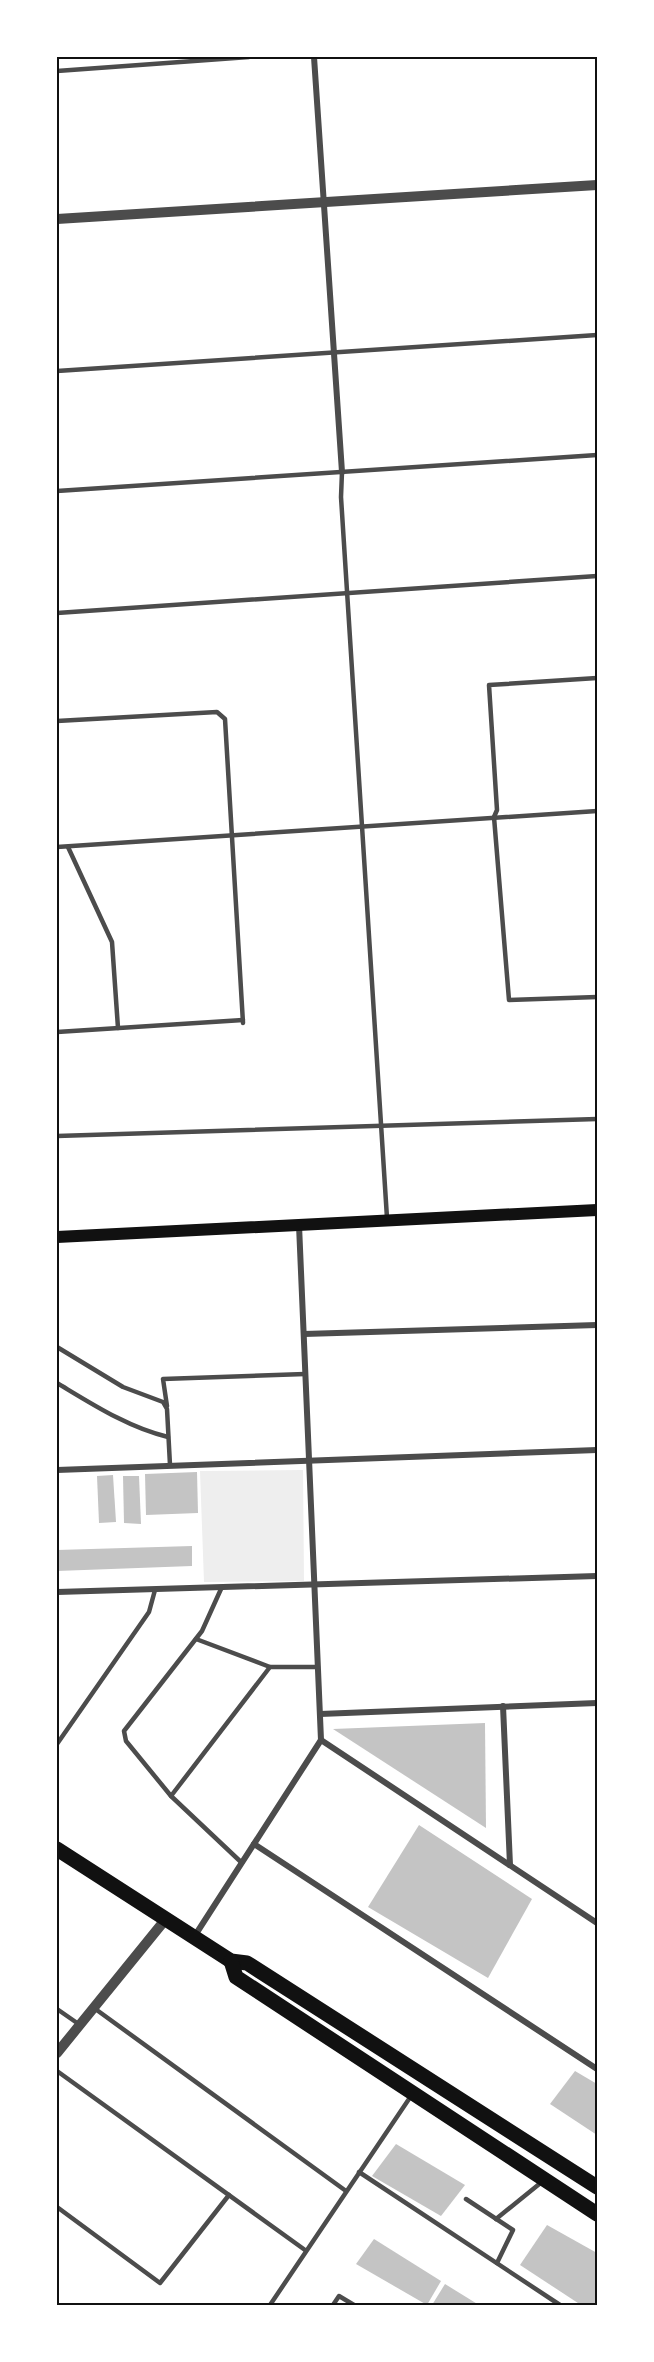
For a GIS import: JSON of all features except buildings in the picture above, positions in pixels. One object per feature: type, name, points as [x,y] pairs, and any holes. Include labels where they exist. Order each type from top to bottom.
[{"type":"main road","points":[[57,1237],[597,1210]]},
{"type":"main road","points":[[57,1850],[231,1961],[247,1963],[597,2187]]},
{"type":"main road","points":[[231,1961],[236,1977],[597,2214]]},
{"type":"street","points":[[314,57],[342,472]]},
{"type":"street","points":[[57,219],[597,186]]},
{"type":"street","points":[[193,1938],[321,1740],[299,1225]]},
{"type":"street","points":[[304,1334],[597,1325]]},
{"type":"street","points":[[57,1470],[597,1449]]},
{"type":"street","points":[[57,1592],[597,1576]]},
{"type":"street","points":[[320,1714],[597,1703]]},
{"type":"street","points":[[504,1706],[510,1865]]},
{"type":"street","points":[[321,1740],[597,1923]]},
{"type":"street","points":[[254,1844],[597,2070]]},
{"type":"street","points":[[57,2053],[165,1920]]},
{"type":"lane","points":[[57,71],[249,57]]},
{"type":"lane","points":[[57,371],[597,335]]},
{"type":"lane","points":[[57,491],[597,455]]},
{"type":"lane","points":[[342,472],[341,497],[387,1221]]},
{"type":"lane","points":[[57,613],[597,576]]},
{"type":"lane","points":[[597,678],[489,685],[495,817],[509,1000],[597,997]]},
{"type":"lane","points":[[57,721],[217,712],[225,719],[243,1022],[57,1032]]},
{"type":"lane","points":[[57,848],[597,811]]},
{"type":"lane","points":[[68,847],[112,942],[118,1028]]},
{"type":"lane","points":[[57,1136],[597,1119]]},
{"type":"lane","points":[[57,1347],[123,1387],[163,1402],[167,1409]]},
{"type":"lane","points":[[170,1465],[163,1379],[305,1374]]},
{"type":"lane","points":[[57,1383],[127,1422],[151,1433],[168,1437]]},
{"type":"lane","points":[[221,1588],[196,1639],[124,1731],[126,1741],[171,1796],[242,1863]]},
{"type":"lane","points":[[57,1744],[149,1612],[154,1590]]},
{"type":"lane","points":[[196,1639],[270,1667],[318,1667]]},
{"type":"lane","points":[[171,1796],[270,1667]]},
{"type":"lane","points":[[94,2008],[346,2191]]},
{"type":"lane","points":[[57,2009],[80,2025]]},
{"type":"lane","points":[[57,2072],[305,2250]]},
{"type":"lane","points":[[270,2305],[412,2093]]},
{"type":"lane","points":[[359,2172],[560,2305]]},
{"type":"lane","points":[[496,2219],[545,2180]]},
{"type":"lane","points":[[57,2208],[160,2283],[229,2195]]},
{"type":"lane","points":[[465,2199],[513,2230],[497,2263]]},
{"type":"lane","points":[[333,2305],[339,2296],[354,2305]]},
{"type":"shaded area","points":[[303,1470],[304,1581],[204,1582],[200,1471]]}]
